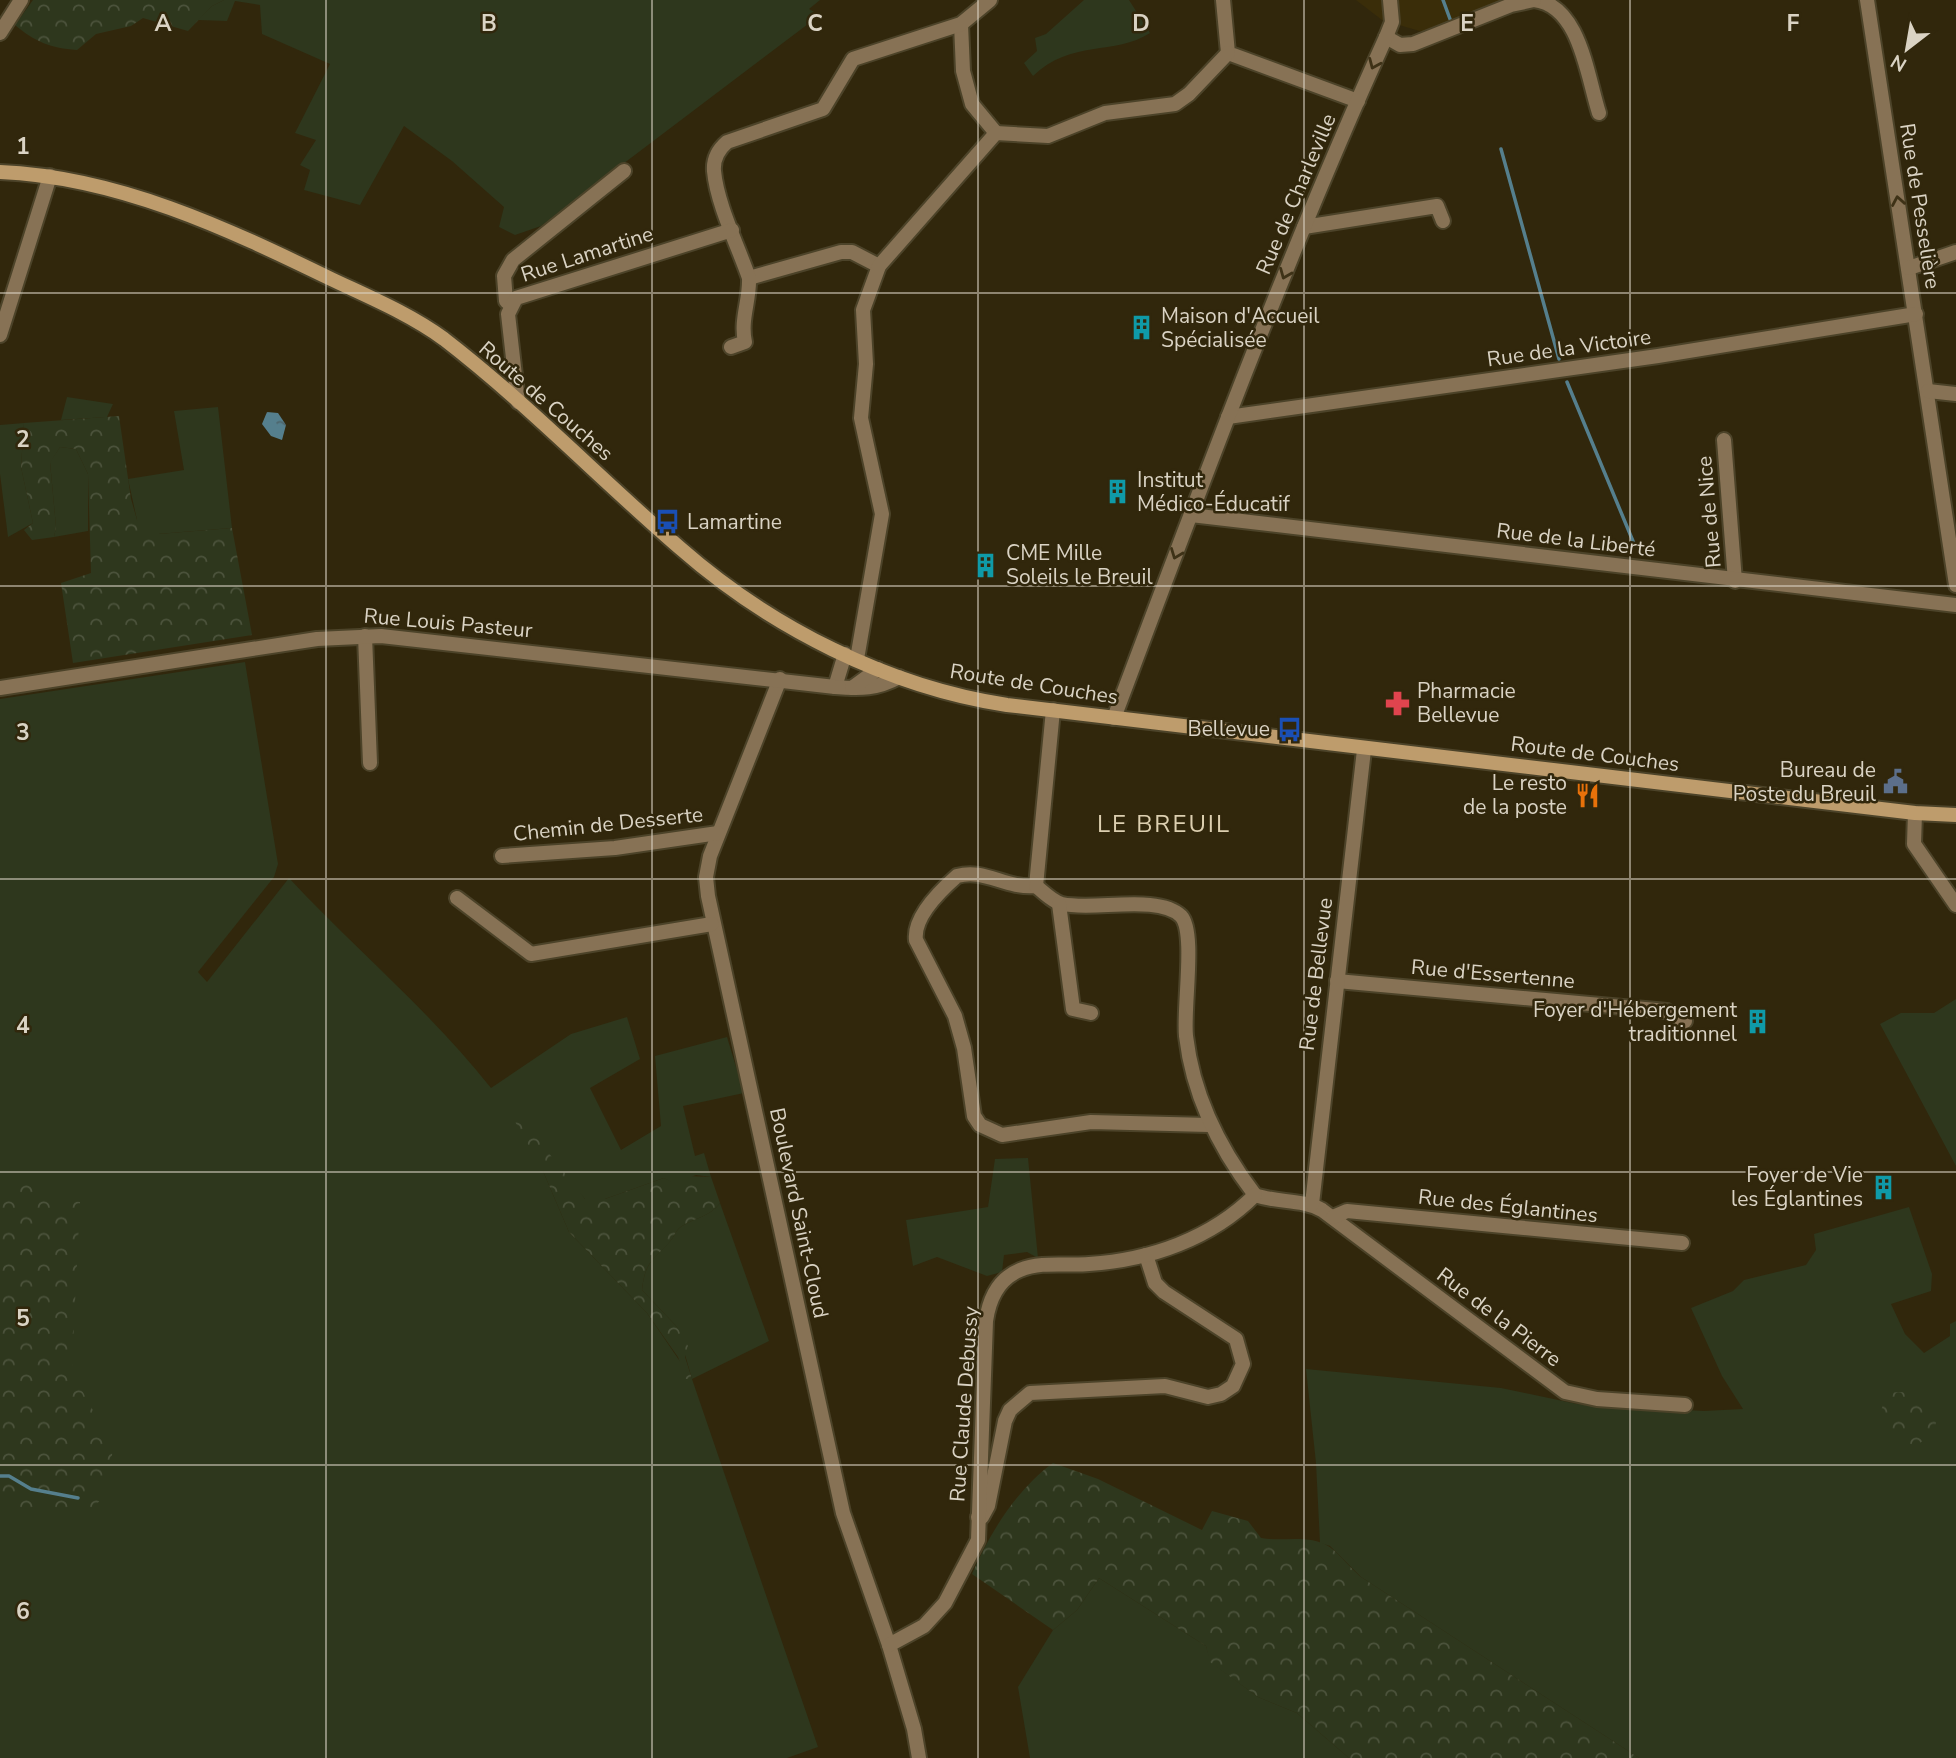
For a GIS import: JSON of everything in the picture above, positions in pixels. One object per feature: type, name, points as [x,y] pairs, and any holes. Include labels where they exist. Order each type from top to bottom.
[{"type":"main road","name":"Route de Couches","points":[[0,172],[50,176],[157,203],[287,258],[377,301],[444,339],[702,566],[789,626],[899,677],[967,699],[1364,750],[1915,813],[1956,815]]},
{"type":"street","points":[[0,33],[21,0]]},
{"type":"street","points":[[731,347],[746,342],[742,326],[750,293],[749,278],[713,169],[720,148],[727,142],[824,110],[853,59],[961,24],[990,0]]},
{"type":"street","points":[[961,24],[963,71],[972,104],[996,133],[1048,136],[1105,113],[1175,104],[1189,94],[1228,53],[1223,0]]},
{"type":"street","name":"Rue de Charleville","points":[[1114,718],[1228,417],[1304,227],[1392,22],[1390,0]]},
{"type":"street","points":[[1386,37],[1400,45],[1413,44],[1511,5],[1534,0],[1557,8],[1572,25],[1599,113]]},
{"type":"street","name":"Rue de Pesselière","points":[[1867,0],[1956,585]]},
{"type":"street","points":[[1228,53],[1358,102]]},
{"type":"street","points":[[835,687],[851,656],[881,529],[880,497],[864,438],[861,410],[866,364],[863,310],[878,266],[996,133]]},
{"type":"street","points":[[511,305],[506,301],[504,276],[513,260],[624,171]]},
{"type":"street","points":[[0,335],[50,176]]},
{"type":"street","points":[[1304,227],[1437,206],[1443,221]]},
{"type":"street","name":"Rue Lamartine","points":[[518,402],[508,328],[511,305],[523,294],[732,230]]},
{"type":"street","points":[[749,278],[841,252],[852,252],[878,266]]},
{"type":"street","points":[[1909,268],[1956,252]]},
{"type":"street","name":"Rue de la Victoire","points":[[1228,417],[1630,360],[1916,314]]},
{"type":"street","points":[[1928,391],[1956,394]]},
{"type":"street","name":"Rue de Nice","points":[[1724,440],[1735,581]]},
{"type":"street","name":"Rue de la Liberté","points":[[1191,515],[1956,605]]},
{"type":"street","points":[[365,636],[370,763]]},
{"type":"street","name":"Rue Louis Pasteur","points":[[0,688],[295,642],[365,636],[413,638],[866,690],[883,686],[899,677]]},
{"type":"street","points":[[852,688],[878,669]]},
{"type":"street","name":"Boulevard Saint-Cloud","points":[[780,679],[718,833],[706,877],[712,924],[843,1513],[889,1645],[914,1729],[919,1758]]},
{"type":"street","points":[[1036,886],[1053,710]]},
{"type":"street","name":"Rue de Bellevue","points":[[1312,1204],[1364,750]]},
{"type":"street","points":[[1915,813],[1914,844],[1956,905]]},
{"type":"street","name":"Chemin de Desserte","points":[[502,856],[615,848],[718,833]]},
{"type":"street","points":[[1209,1125],[1091,1122],[1002,1136],[980,1125],[974,1116],[964,1048],[955,1016],[916,940],[918,921],[957,876],[980,874],[1006,885],[1036,886],[1059,904],[1152,905],[1174,911],[1183,918],[1191,940],[1185,985],[1186,1038],[1209,1125],[1255,1195],[1282,1202],[1312,1204]]},
{"type":"street","points":[[457,898],[531,954],[712,924]]},
{"type":"street","points":[[1059,904],[1073,1009],[1091,1013]]},
{"type":"street","name":"Rue d'Essertenne","points":[[1337,981],[1667,1011],[1685,1021]]},
{"type":"street","name":"Rue Claude Debussy","points":[[889,1645],[924,1626],[945,1603],[978,1540],[986,1321],[993,1295],[1004,1280],[1032,1266],[1099,1264],[1146,1255],[1214,1228],[1255,1195]]},
{"type":"street","name":"Rue de la Pierre","points":[[1312,1204],[1565,1392],[1597,1399],[1685,1405]]},
{"type":"street","name":"Rue des Églantines","points":[[1333,1217],[1347,1211],[1682,1243]]},
{"type":"street","points":[[978,1517],[982,1517],[988,1506],[1005,1420],[1010,1410],[1030,1393],[1165,1386],[1208,1397],[1227,1390],[1239,1376],[1243,1364],[1236,1339],[1225,1329],[1164,1292],[1155,1283],[1146,1255]]},
{"type":"shaded area","points":[[1356,0],[1507,0],[1423,32],[1382,20]]},
{"type":"green space","points":[[33,0],[224,0],[212,6],[188,31],[143,18],[131,26],[96,34],[77,50],[44,43],[15,25]]},
{"type":"green space","points":[[224,0],[820,0],[809,9],[820,15],[541,226],[515,235],[499,227],[504,207],[452,161],[404,126],[360,205],[304,190],[310,170],[300,165],[316,140],[295,133],[330,64],[262,34],[260,5],[235,1],[227,21],[198,20],[212,6]]},
{"type":"green space","points":[[1084,0],[1129,0],[1150,33],[1122,44],[1062,57],[1033,76],[1024,63],[1037,51],[1035,38],[1046,34]]},
{"type":"green space","points":[[67,397],[113,404],[107,417],[61,420]]},
{"type":"green space","points":[[218,407],[232,528],[158,534],[137,520],[128,479],[184,470],[174,411]]},
{"type":"green space","points":[[119,416],[131,499],[137,520],[155,522],[159,534],[232,528],[252,635],[73,663],[61,583],[91,573],[88,474],[76,449],[60,447],[50,463],[56,527],[54,537],[32,540],[24,530],[33,523],[21,467],[24,423]]},
{"type":"green space","points":[[24,423],[21,467],[33,523],[8,537],[0,474],[0,425]]},
{"type":"green space","points":[[60,447],[76,449],[88,474],[88,531],[54,537],[56,527],[50,462]]},
{"type":"green space","points":[[245,662],[278,864],[274,877],[198,972],[207,982],[289,878],[418,1007],[491,1088],[571,1034],[627,1017],[640,1059],[590,1088],[621,1150],[661,1126],[655,1056],[727,1037],[744,1093],[683,1106],[695,1156],[704,1153],[711,1177],[696,1175],[674,1184],[664,1178],[605,1199],[585,1199],[564,1176],[543,1171],[569,1232],[647,1313],[692,1379],[818,1747],[787,1758],[0,1758],[0,699]]},
{"type":"green space","points":[[1956,999],[1956,1166],[1880,1024],[1901,1013],[1934,1013]]},
{"type":"green space","points":[[505,1104],[537,1138],[585,1199],[605,1199],[664,1178],[674,1183],[685,1176],[711,1177],[720,1203],[707,1214],[679,1229],[648,1266],[642,1290],[677,1327],[688,1346],[685,1357],[692,1379],[686,1379],[678,1357],[647,1313],[569,1232],[543,1171]]},
{"type":"green space","points":[[1028,1158],[1038,1258],[1027,1252],[1004,1255],[1002,1272],[987,1276],[937,1257],[913,1266],[906,1220],[988,1207],[995,1159]]},
{"type":"green space","points":[[27,1172],[43,1195],[80,1202],[72,1364],[80,1386],[107,1436],[112,1453],[106,1491],[98,1503],[87,1510],[59,1516],[14,1509],[0,1490],[0,1189]]},
{"type":"green space","points":[[720,1203],[769,1341],[692,1379],[677,1327],[642,1290],[643,1280],[651,1261],[679,1229],[707,1214]]},
{"type":"green space","points":[[1909,1207],[1932,1274],[1931,1291],[1891,1304],[1905,1334],[1924,1353],[1950,1336],[1950,1324],[1956,1321],[1956,1758],[1639,1758],[1361,1577],[1330,1546],[1320,1543],[1316,1463],[1306,1369],[1501,1388],[1577,1404],[1704,1411],[1743,1409],[1722,1376],[1691,1308],[1733,1291],[1744,1280],[1806,1265],[1816,1250],[1814,1234]]},
{"type":"green space","points":[[1887,1393],[1918,1394],[1919,1406],[1936,1422],[1933,1439],[1927,1438],[1914,1447],[1895,1432],[1882,1428],[1878,1419]]},
{"type":"green space","points":[[1053,1463],[1098,1479],[1202,1530],[1212,1511],[1248,1521],[1261,1538],[1321,1542],[1336,1552],[1361,1577],[1639,1758],[1349,1758],[1297,1713],[1258,1697],[1210,1662],[1206,1646],[1099,1578],[1077,1610],[1053,1630],[972,1574],[1005,1513],[1028,1486]]},
{"type":"green space","points":[[1099,1578],[1206,1646],[1211,1662],[1258,1697],[1297,1713],[1349,1758],[1030,1758],[1018,1687],[1053,1630],[1077,1610]]},
{"type":"water","points":[[267,412],[278,413],[286,425],[282,440],[271,436],[262,424]]},
{"type":"waterway","points":[[1443,0],[1450,19]]},
{"type":"waterway","points":[[1501,149],[1559,359]]},
{"type":"waterway","points":[[1567,382],[1635,546]]},
{"type":"waterway","points":[[0,1476],[9,1476],[31,1489],[78,1498]]},
{"type":"place","name":"Maison d'Accueil Spécialisée","points":[[1141,328]]},
{"type":"place","name":"Institut Médico-Éducatif","points":[[1117,492]]},
{"type":"place","name":"Lamartine","points":[[667,522]]},
{"type":"place","name":"CME Mille Soleils le Breuil","points":[[986,565]]},
{"type":"place","name":"Pharmacie Bellevue","points":[[1397,703]]},
{"type":"place","name":"Bellevue","points":[[1290,729]]},
{"type":"place","name":"Bureau de Poste du Breuil","points":[[1896,782]]},
{"type":"place","name":"Le resto de la poste","points":[[1587,795]]},
{"type":"place","name":"Foyer d'Hébergement traditionnel","points":[[1757,1022]]},
{"type":"place","name":"Foyer de Vie les Églantines","points":[[1883,1187]]},
{"type":"district","name":"LE BREUIL","points":[[1164,824]]}]
